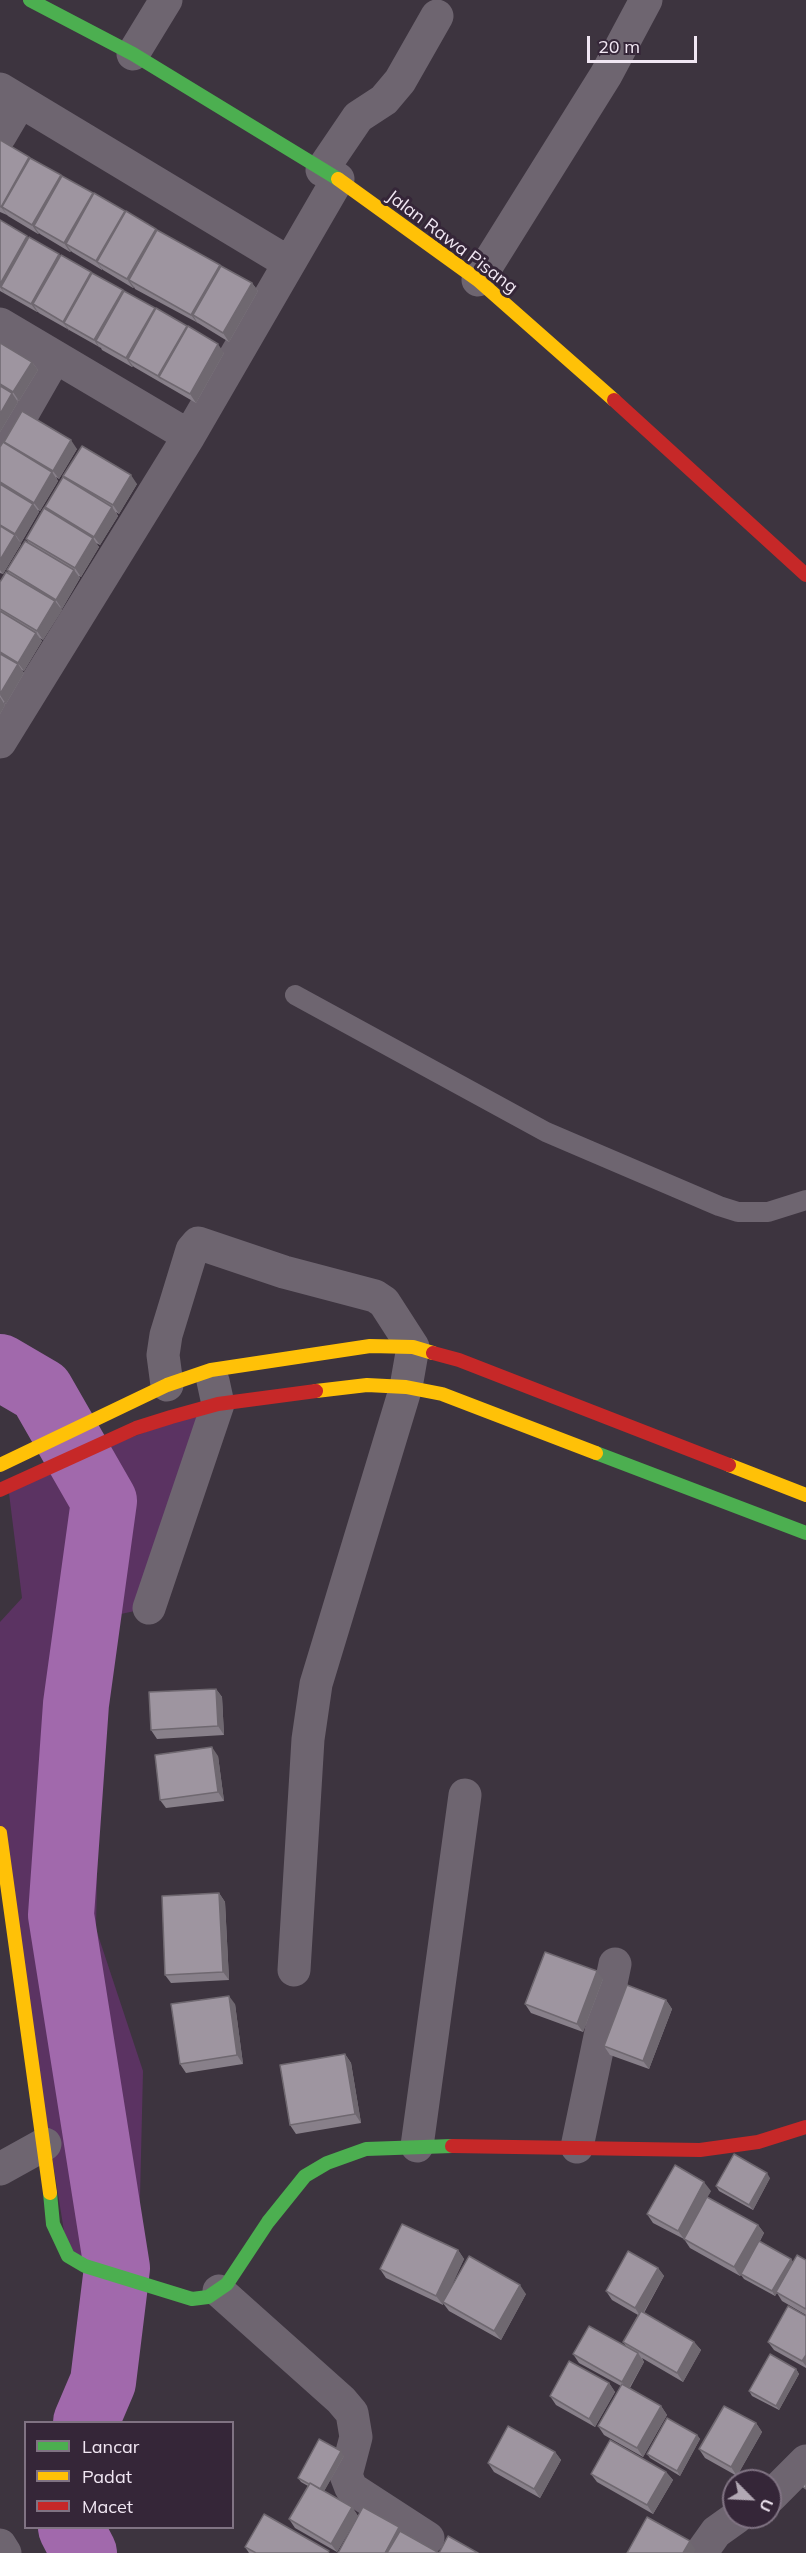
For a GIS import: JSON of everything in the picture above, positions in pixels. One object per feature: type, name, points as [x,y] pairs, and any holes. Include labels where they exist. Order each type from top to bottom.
[{"type":"street","name":"Jalan Rawa Pisang","points":[[30,0],[133,54],[330,175],[478,280],[806,574]]},
{"type":"street","points":[[133,54],[166,0]]},
{"type":"street","points":[[478,280],[606,75],[646,0]]},
{"type":"street","points":[[0,742],[189,436],[289,263],[358,117],[384,100],[400,81],[437,16]]},
{"type":"street","points":[[0,136],[10,95],[289,263]]},
{"type":"street","points":[[0,324],[189,436]]},
{"type":"street","points":[[0,453],[56,357]]},
{"type":"street","points":[[166,1385],[163,1355],[166,1335],[192,1250],[198,1243],[284,1272],[375,1296],[384,1302],[413,1347],[406,1387],[316,1684],[308,1739],[294,1970]]},
{"type":"street","points":[[0,1465],[166,1385],[211,1370],[370,1346],[413,1347],[459,1360],[806,1496]]},
{"type":"street","points":[[149,1608],[218,1404],[211,1370]]},
{"type":"street","points":[[4,1488],[136,1428],[218,1404],[367,1384],[406,1387],[442,1394],[806,1533]]},
{"type":"street","points":[[417,2146],[465,1795]]},
{"type":"street","points":[[0,1833],[8,1964],[45,2144],[53,2224],[57,2238],[68,2256],[85,2266],[169,2294],[192,2299],[208,2297],[219,2292],[235,2273],[268,2222],[306,2176],[327,2163],[366,2149],[417,2146],[700,2150],[800,2136]]},
{"type":"street","points":[[577,2147],[615,1964]]},
{"type":"street","points":[[0,2169],[45,2144]]},
{"type":"street","points":[[219,2292],[341,2400],[351,2413],[356,2437],[346,2475],[351,2488],[428,2538]]},
{"type":"street","points":[[782,2486],[806,2462]]},
{"type":"street","points":[[701,2553],[716,2532],[722,2528]]},
{"type":"street","points":[[0,2545],[5,2553]]},
{"type":"lane","points":[[295,995],[546,1132],[719,1206],[738,1212],[759,1213],[806,1200]]},
{"type":"shaded area","points":[[218,1404],[149,1608],[102,1618],[96,1929],[143,2071],[138,2283],[68,2256],[0,1833],[0,1622],[22,1598],[8,1485]]},
{"type":"building","points":[[0,140],[29,157],[1,207],[0,206]]},
{"type":"building","points":[[30,158],[61,175],[32,225],[2,207]]},
{"type":"building","points":[[62,176],[93,193],[64,243],[34,226]]},
{"type":"building","points":[[94,193],[125,211],[96,261],[66,244]]},
{"type":"building","points":[[126,211],[156,229],[127,279],[97,262]]},
{"type":"building","points":[[0,220],[27,236],[0,284]]},
{"type":"building","points":[[157,230],[220,265],[191,315],[129,280]]},
{"type":"building","points":[[29,237],[59,254],[31,304],[1,287]]},
{"type":"building","points":[[61,255],[91,272],[63,322],[33,304]]},
{"type":"building","points":[[221,266],[252,283],[223,333],[193,315]]},
{"type":"building","points":[[92,273],[123,290],[94,340],[64,323]]},
{"type":"building","points":[[124,291],[155,308],[126,358],[96,341]]},
{"type":"building","points":[[156,308],[187,326],[158,376],[128,359]]},
{"type":"building","points":[[188,326],[218,344],[190,394],[159,377]]},
{"type":"building","points":[[0,343],[32,362],[13,392],[0,384]]},
{"type":"building","points":[[0,386],[12,393],[0,414]]},
{"type":"building","points":[[22,411],[71,440],[53,471],[4,442]]},
{"type":"building","points":[[3,442],[52,472],[34,503],[0,482],[0,447]]},
{"type":"building","points":[[82,446],[131,475],[113,505],[63,476]]},
{"type":"building","points":[[63,477],[112,507],[94,537],[45,507]]},
{"type":"building","points":[[0,484],[33,504],[15,534],[0,525]]},
{"type":"building","points":[[44,508],[93,538],[75,568],[26,539]]},
{"type":"building","points":[[0,526],[15,535],[0,560]]},
{"type":"building","points":[[25,541],[74,570],[56,600],[7,570]]},
{"type":"building","points":[[6,572],[55,601],[37,631],[0,609],[0,582]]},
{"type":"building","points":[[0,611],[36,633],[18,663],[0,652]]},
{"type":"building","points":[[0,654],[18,664],[0,694]]},
{"type":"building","points":[[216,1689],[218,1726],[151,1730],[149,1692]]},
{"type":"building","points":[[212,1747],[218,1792],[160,1800],[155,1755]]},
{"type":"building","points":[[219,1893],[223,1972],[165,1975],[162,1896]]},
{"type":"building","points":[[545,1952],[597,1971],[577,2024],[525,2004]]},
{"type":"building","points":[[627,1985],[666,2000],[643,2061],[604,2046]]},
{"type":"building","points":[[229,1996],[237,2055],[180,2064],[171,2004]]},
{"type":"building","points":[[345,2054],[355,2114],[290,2125],[280,2065]]},
{"type":"building","points":[[734,2154],[767,2173],[749,2205],[716,2186]]},
{"type":"building","points":[[675,2165],[704,2182],[678,2231],[647,2214]]},
{"type":"building","points":[[707,2197],[758,2225],[734,2267],[684,2239]]},
{"type":"building","points":[[402,2224],[458,2250],[436,2296],[380,2269]]},
{"type":"building","points":[[759,2241],[791,2259],[772,2291],[741,2274]]},
{"type":"building","points":[[628,2251],[658,2268],[635,2308],[606,2291]]},
{"type":"building","points":[[797,2255],[806,2260],[806,2309],[776,2292]]},
{"type":"building","points":[[469,2256],[520,2285],[494,2331],[443,2302]]},
{"type":"building","points":[[788,2306],[806,2316],[806,2355],[802,2361],[768,2342]]},
{"type":"building","points":[[641,2311],[694,2342],[677,2373],[623,2342]]},
{"type":"building","points":[[589,2326],[638,2353],[622,2382],[573,2354]]},
{"type":"building","points":[[770,2354],[796,2369],[776,2406],[749,2391]]},
{"type":"building","points":[[569,2361],[609,2383],[589,2419],[550,2396]]},
{"type":"building","points":[[622,2384],[661,2406],[637,2448],[598,2426]]},
{"type":"building","points":[[724,2406],[756,2423],[731,2467],[699,2449]]},
{"type":"building","points":[[667,2418],[697,2435],[677,2471],[647,2454]]},
{"type":"building","points":[[508,2426],[555,2452],[534,2489],[488,2463]]},
{"type":"building","points":[[319,2439],[341,2451],[320,2489],[298,2478]]},
{"type":"building","points":[[610,2440],[666,2472],[647,2505],[591,2474]]},
{"type":"building","points":[[310,2483],[352,2507],[331,2544],[289,2519]]},
{"type":"building","points":[[363,2507],[399,2527],[385,2553],[338,2553]]},
{"type":"building","points":[[264,2514],[329,2551],[328,2553],[256,2553],[245,2547]]},
{"type":"building","points":[[647,2517],[690,2541],[683,2553],[627,2553]]},
{"type":"building","points":[[400,2531],[439,2553],[387,2553]]},
{"type":"building","points":[[448,2536],[478,2553],[439,2553]]},
{"type":"waterway","points":[[0,1367],[41,1391],[104,1501],[76,1704],[61,1915],[117,2268],[103,2382],[86,2421]]},
{"type":"waterway","points":[[72,2529],[84,2553]]},
{"type":"traffic: fast","points":[[30,0],[133,54],[338,179]]},
{"type":"traffic: fast","points":[[596,1453],[806,1533]]},
{"type":"traffic: fast","points":[[50,2193],[53,2224],[68,2256],[85,2266],[192,2299],[208,2297],[227,2284],[268,2222],[305,2176],[327,2163],[366,2149],[452,2146]]},
{"type":"traffic: slow","points":[[338,179],[478,280],[614,400]]},
{"type":"traffic: slow","points":[[0,1465],[167,1385],[211,1370],[370,1346],[413,1347],[433,1353]]},
{"type":"traffic: slow","points":[[316,1391],[367,1385],[406,1387],[442,1394],[596,1453]]},
{"type":"traffic: slow","points":[[729,1465],[806,1495]]},
{"type":"traffic: slow","points":[[0,1833],[50,2193]]},
{"type":"traffic: jam","points":[[614,400],[806,575]]},
{"type":"traffic: jam","points":[[433,1353],[459,1360],[729,1465]]},
{"type":"traffic: jam","points":[[0,1490],[136,1428],[171,1417],[218,1404],[316,1391]]},
{"type":"traffic: jam","points":[[452,2146],[700,2150],[758,2142],[806,2127]]}]
